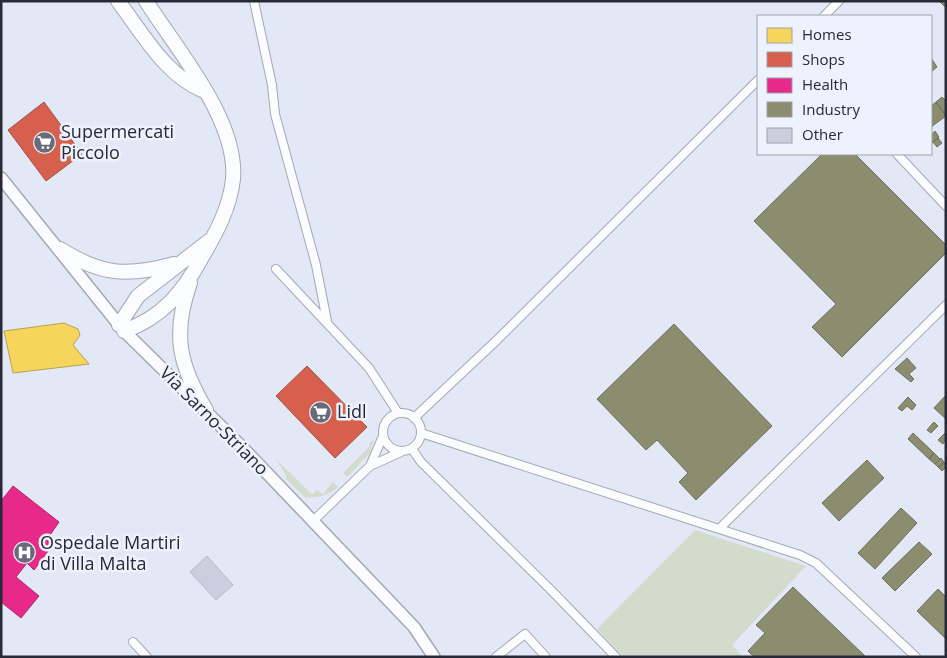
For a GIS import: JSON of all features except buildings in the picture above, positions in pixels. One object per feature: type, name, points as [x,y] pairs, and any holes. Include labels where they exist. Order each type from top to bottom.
[{"type":"highway","points":[[118,1],[172,70],[188,84],[204,90]]},
{"type":"highway","points":[[122,328],[153,318],[171,302],[194,271],[213,238],[228,202],[233,166],[230,142],[204,90],[146,1]]},
{"type":"highway","points":[[122,328],[138,296],[179,262],[213,238]]},
{"type":"highway","points":[[60,249],[97,269],[114,272],[146,272],[179,262]]},
{"type":"highway","points":[[194,271],[183,303],[179,341],[182,359],[206,410]]},
{"type":"main road","name":"Via Sarno-Striano","points":[[1,178],[122,328],[206,410],[414,627],[434,657]]},
{"type":"street","points":[[254,1],[272,85],[275,114],[316,265],[326,321]]},
{"type":"street","points":[[825,15],[839,1]]},
{"type":"street","points":[[414,418],[483,354],[757,81]]},
{"type":"street","points":[[898,155],[946,206]]},
{"type":"street","points":[[276,269],[376,376],[398,413]]},
{"type":"street","points":[[720,528],[946,305]]},
{"type":"street","points":[[313,521],[370,466],[412,449],[417,445],[422,433],[418,422],[404,413],[398,413],[388,419],[370,466]]},
{"type":"street","points":[[422,433],[800,555],[816,563],[916,657]]},
{"type":"street","points":[[383,436],[389,447],[401,452]]},
{"type":"street","points":[[412,449],[421,462],[616,657]]},
{"type":"street","points":[[496,657],[525,634],[546,657]]},
{"type":"street","points":[[133,642],[147,657]]},
{"type":"green space","points":[[374,439],[370,453],[347,477],[343,473],[370,446],[369,444]]},
{"type":"green space","points":[[276,459],[312,495],[317,490],[323,494],[333,482],[338,487],[322,496],[305,497],[286,479],[286,475]]},
{"type":"green space","points":[[695,530],[806,566],[732,645],[743,657],[624,657],[597,629]]},
{"type":"place","name":"Supermercati Piccolo","points":[[45,142]]},
{"type":"place","name":"Lidl","points":[[321,412]]},
{"type":"place","name":"Ospedale Martiri di Villa Malta","points":[[24,553]]}]
